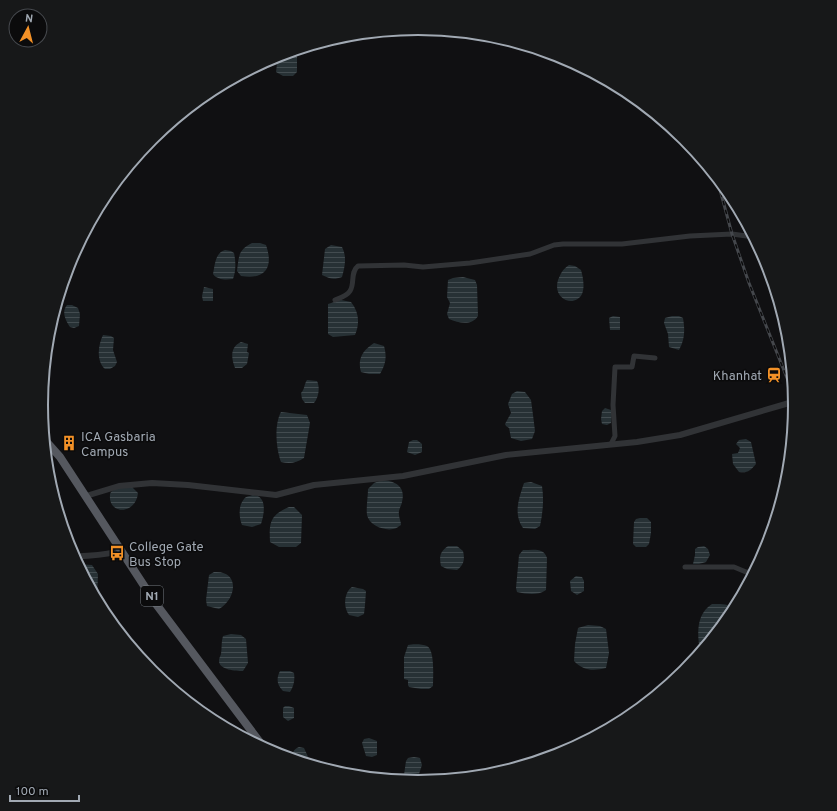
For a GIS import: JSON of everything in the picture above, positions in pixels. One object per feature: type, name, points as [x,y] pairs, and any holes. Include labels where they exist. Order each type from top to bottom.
[{"type":"highway","name":"N1","points":[[50,446],[60,457],[156,604],[258,739]]},
{"type":"street","points":[[335,300],[344,296],[351,290],[354,270],[358,266],[404,265],[423,267],[470,263],[530,254],[554,245],[562,244],[622,244],[690,236],[732,234],[748,236]]},
{"type":"street","points":[[611,444],[615,436],[613,404],[615,367],[632,367],[634,356],[656,358]]},
{"type":"street","points":[[86,496],[119,486],[152,483],[188,484],[276,495],[314,485],[403,476],[506,455],[637,442],[680,435],[789,403]]},
{"type":"street","points":[[80,557],[96,556],[122,550]]},
{"type":"street","points":[[685,567],[734,567],[749,572]]},
{"type":"shaded area","points":[[297,56],[297,72],[293,76],[283,76],[276,72],[277,63]]},
{"type":"shaded area","points":[[252,243],[266,245],[269,260],[268,266],[266,271],[262,274],[249,277],[241,276],[237,271],[240,254],[244,248]]},
{"type":"shaded area","points":[[331,245],[342,247],[345,254],[345,265],[342,277],[337,279],[322,275],[325,249]]},
{"type":"shaded area","points":[[225,250],[234,253],[235,273],[233,279],[219,278],[213,274],[217,257]]},
{"type":"shaded area","points":[[569,265],[575,266],[581,270],[584,285],[582,294],[574,301],[565,300],[561,297],[558,293],[557,287],[561,273]]},
{"type":"shaded area","points":[[463,277],[475,280],[477,285],[478,316],[472,321],[465,323],[449,319],[447,314],[450,303],[447,297],[448,280]]},
{"type":"shaded area","points":[[204,287],[213,289],[213,301],[203,301],[202,296]]},
{"type":"shaded area","points":[[341,300],[351,302],[354,306],[358,318],[358,326],[355,335],[333,337],[328,334],[328,304]]},
{"type":"shaded area","points":[[67,305],[72,305],[78,308],[80,314],[79,326],[74,328],[68,325],[64,313]]},
{"type":"shaded area","points":[[613,316],[620,317],[620,330],[610,330],[609,318]]},
{"type":"shaded area","points":[[679,316],[683,318],[684,334],[679,350],[669,347],[668,334],[664,323],[665,318]]},
{"type":"shaded area","points":[[103,335],[114,338],[113,350],[117,362],[115,366],[110,369],[105,369],[100,362],[99,348]]},
{"type":"shaded area","points":[[241,342],[248,344],[247,352],[249,353],[247,364],[242,368],[235,368],[232,353],[237,344]]},
{"type":"shaded area","points":[[374,343],[384,346],[386,357],[384,367],[380,374],[361,372],[360,359],[364,352]]},
{"type":"shaded area","points":[[307,380],[317,381],[318,383],[318,395],[314,403],[305,403],[302,399],[301,393]]},
{"type":"shaded area","points":[[517,391],[525,392],[531,400],[535,431],[532,439],[521,441],[511,438],[509,428],[505,424],[511,413],[508,404],[512,394]]},
{"type":"shaded area","points":[[605,408],[611,410],[612,413],[611,423],[607,425],[602,424],[601,419],[602,411]]},
{"type":"shaded area","points":[[281,412],[307,415],[310,423],[304,458],[296,462],[281,462],[279,456],[277,443],[277,423]]},
{"type":"shaded area","points":[[746,439],[751,442],[756,464],[749,471],[739,472],[733,464],[732,454],[738,453],[740,448],[736,444],[739,440]]},
{"type":"shaded area","points":[[417,440],[422,444],[422,452],[415,455],[407,452],[409,442]]},
{"type":"shaded area","points":[[382,480],[395,483],[401,488],[402,492],[403,497],[399,510],[401,525],[394,529],[385,529],[377,526],[368,519],[367,515],[368,489],[374,483]]},
{"type":"shaded area","points":[[531,482],[542,486],[543,491],[543,506],[540,526],[535,529],[523,528],[518,517],[519,500],[524,483]]},
{"type":"shaded area","points":[[132,487],[138,493],[136,500],[128,509],[117,509],[113,506],[110,494],[112,491],[118,488]]},
{"type":"shaded area","points":[[253,495],[258,496],[261,499],[264,506],[264,511],[261,524],[252,527],[242,525],[240,512],[244,499]]},
{"type":"shaded area","points":[[289,507],[294,507],[302,515],[301,543],[296,547],[279,547],[270,542],[272,520],[278,513]]},
{"type":"shaded area","points":[[647,518],[651,522],[649,544],[646,547],[636,547],[633,544],[634,522],[636,519]]},
{"type":"shaded area","points":[[448,546],[457,546],[463,551],[463,562],[457,570],[447,569],[441,566],[441,554]]},
{"type":"shaded area","points":[[704,546],[708,549],[710,555],[706,562],[693,564],[695,549]]},
{"type":"shaded area","points":[[523,550],[537,550],[543,552],[547,558],[546,590],[543,592],[532,594],[517,592],[516,588],[519,555]]},
{"type":"shaded area","points":[[84,564],[92,565],[98,574],[97,590]]},
{"type":"shaded area","points":[[214,572],[222,573],[228,576],[232,580],[233,586],[229,599],[219,609],[207,606],[206,600],[209,575]]},
{"type":"shaded area","points":[[576,576],[582,577],[584,581],[584,591],[577,595],[571,591],[570,581]]},
{"type":"shaded area","points":[[352,587],[366,591],[364,614],[358,617],[349,615],[345,604],[347,592]]},
{"type":"shaded area","points":[[712,604],[730,606],[699,647],[698,631],[700,619],[707,608]]},
{"type":"shaded area","points":[[588,625],[600,626],[606,629],[609,653],[606,668],[597,670],[589,669],[581,667],[574,661],[578,628]]},
{"type":"shaded area","points":[[231,634],[241,635],[246,639],[248,663],[243,671],[228,669],[220,664],[219,660],[223,636]]},
{"type":"shaded area","points":[[408,645],[423,645],[430,649],[433,664],[433,686],[429,689],[409,687],[408,680],[404,679],[404,657]]},
{"type":"shaded area","points":[[280,671],[290,671],[294,673],[294,683],[290,692],[283,691],[279,686],[278,677]]},
{"type":"shaded area","points":[[285,706],[294,708],[294,718],[288,721],[283,717],[283,708]]},
{"type":"shaded area","points":[[369,738],[377,741],[377,755],[372,757],[366,756],[362,743],[364,739]]},
{"type":"shaded area","points":[[299,747],[304,748],[309,759],[293,754],[295,749]]},
{"type":"shaded area","points":[[408,758],[420,758],[422,765],[418,776],[404,775],[406,761]]},
{"type":"railway","points":[[720,191],[732,234],[749,283],[788,380]]},
{"type":"place","name":"Khanhat","points":[[774,375]]},
{"type":"place","name":"ICA Gasbaria Campus","points":[[69,443]]},
{"type":"place","name":"College Gate Bus Stop","points":[[117,553]]}]
